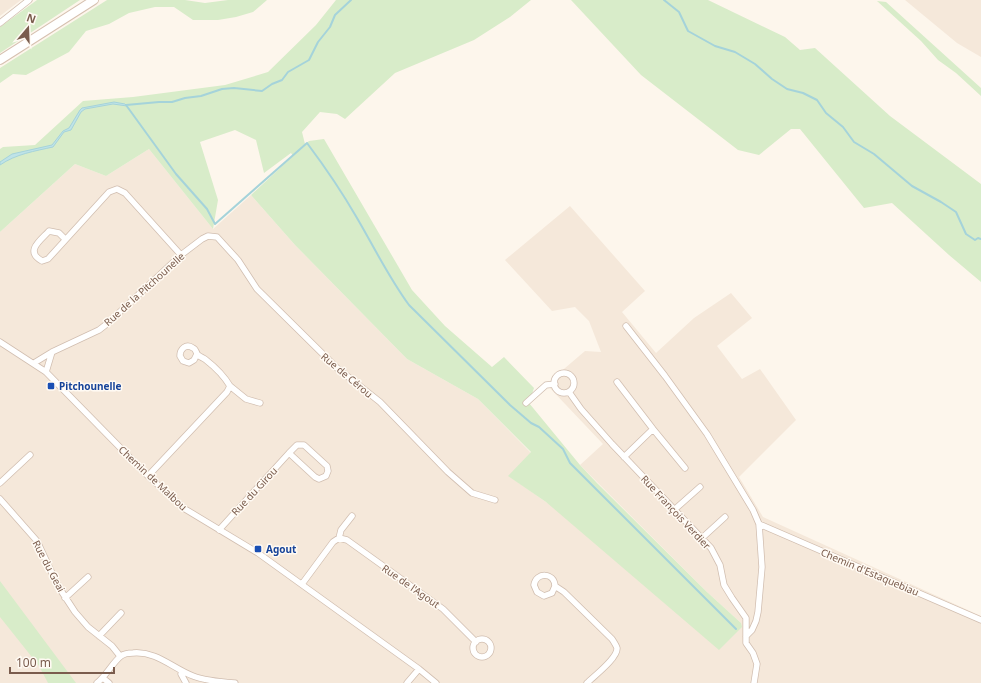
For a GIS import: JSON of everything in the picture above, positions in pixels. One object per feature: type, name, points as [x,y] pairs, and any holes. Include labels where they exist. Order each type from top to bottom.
[{"type":"main road","points":[[0,60],[94,0]]},
{"type":"street","points":[[0,23],[29,0]]},
{"type":"street","points":[[65,239],[59,233],[49,231],[35,246],[34,251],[36,257],[42,260],[48,259],[109,192],[117,189],[125,193],[182,255]]},
{"type":"street","name":"Rue de la Pitchounelle","points":[[34,363],[52,352],[99,330],[182,255],[202,239],[212,236]]},
{"type":"street","name":"Rue de Cérou","points":[[212,236],[217,237],[238,260],[257,289],[337,368],[380,402],[448,472],[472,493],[495,500]]},
{"type":"street","points":[[626,326],[665,376],[706,434],[753,510],[759,524],[762,568],[758,612],[756,622],[752,630],[746,636]]},
{"type":"street","name":"Chemin de Malbou","points":[[0,342],[46,372],[148,476],[185,509],[248,546],[419,669],[436,683]]},
{"type":"street","points":[[46,372],[52,352]]},
{"type":"street","points":[[197,354],[206,360],[226,379],[230,386],[246,399],[260,403]]},
{"type":"street","points":[[564,374],[568,374],[574,381],[573,387],[569,392],[563,393],[557,390],[555,384],[555,381],[559,376],[564,374]]},
{"type":"street","points":[[617,382],[685,468]]},
{"type":"street","points":[[526,403],[546,385],[555,384]]},
{"type":"street","points":[[148,476],[227,392],[230,386]]},
{"type":"street","name":"Rue François Verdier","points":[[569,392],[581,409],[624,457],[711,548],[720,565],[724,585],[746,618],[746,643],[753,653],[757,664],[754,683]]},
{"type":"street","points":[[624,457],[653,429]]},
{"type":"street","name":"Rue du Girou","points":[[219,530],[228,518],[289,453],[297,445],[304,445],[327,466],[328,471],[326,476],[319,479],[315,477],[289,453]]},
{"type":"street","points":[[0,483],[30,455]]},
{"type":"street","points":[[674,510],[700,487]]},
{"type":"street","name":"Rue du Geai","points":[[0,499],[37,541],[65,598],[75,612],[99,636],[112,646],[120,656]]},
{"type":"street","points":[[302,584],[333,542],[339,538],[341,530],[352,516]]},
{"type":"street","points":[[702,538],[725,517]]},
{"type":"street","name":"Chemin d'Estaquebiau","points":[[759,524],[981,620]]},
{"type":"street","name":"Rue de l'Agout","points":[[339,538],[347,540],[444,609],[476,642]]},
{"type":"street","name":"Rue du Geai","points":[[65,598],[88,577]]},
{"type":"street","points":[[555,586],[564,592],[616,644],[617,648],[614,657],[587,683]]},
{"type":"street","points":[[99,636],[121,613]]},
{"type":"street","points":[[97,683],[103,678],[120,656],[126,653],[146,653],[154,655],[193,676],[235,683]]},
{"type":"street","points":[[406,683],[419,669]]},
{"type":"street","points":[[182,671],[181,674],[186,683]]},
{"type":"street","points":[[103,678],[109,683]]},
{"type":"shaded area","points":[[0,0],[21,0],[0,16]]},
{"type":"shaded area","points":[[905,0],[981,0],[981,57],[957,43]]},
{"type":"shaded area","points":[[149,149],[213,229],[251,195],[295,245],[407,359],[478,399],[531,453],[509,476],[546,502],[741,623],[707,592],[580,465],[603,444],[548,386],[551,380],[585,351],[601,352],[589,321],[575,307],[552,311],[505,260],[570,206],[645,291],[622,312],[656,353],[694,318],[731,293],[752,318],[717,346],[742,379],[760,369],[796,420],[739,477],[763,517],[981,616],[981,683],[0,683],[0,232],[75,164],[106,176]]},
{"type":"green space","points":[[37,0],[80,0],[0,53],[0,27]]},
{"type":"green space","points":[[107,0],[185,0],[205,3],[228,0],[267,0],[253,12],[218,20],[193,20],[174,7],[155,7],[129,13],[109,24],[86,31],[69,52],[26,75],[13,74],[0,83],[0,68]]},
{"type":"green space","points":[[336,0],[531,0],[510,17],[474,40],[395,73],[345,119],[337,114],[320,112],[302,132],[305,144],[309,141],[324,139],[412,290],[445,326],[492,367],[504,357],[534,388],[529,403],[580,465],[707,592],[741,623],[742,627],[719,650],[546,502],[508,476],[531,452],[478,399],[407,359],[295,245],[251,195],[293,156],[291,153],[264,173],[256,140],[235,130],[200,142],[218,200],[213,229],[149,149],[106,176],[75,164],[0,232],[0,149],[3,147],[35,145],[83,101],[133,97],[225,85],[268,72],[316,25]]},
{"type":"green space","points":[[571,0],[708,0],[785,37],[800,50],[815,48],[890,116],[981,184],[981,282],[892,203],[864,208],[800,129],[791,129],[759,155],[738,150],[641,75]]},
{"type":"green space","points":[[877,1],[886,2],[981,88],[981,96],[956,73],[938,60],[921,41]]},
{"type":"green space","points":[[0,581],[76,683],[48,683],[39,666],[0,617]]},
{"type":"water","points":[[114,102],[125,104],[127,106],[113,104],[85,109],[81,112],[71,130],[64,132],[53,147],[19,156],[0,165],[0,162],[12,154],[52,145],[63,131],[69,128],[82,108]]},
{"type":"waterway","points":[[126,105],[172,102],[185,98],[201,96],[222,89],[234,88],[262,91],[272,84],[282,80],[288,72],[309,60],[318,42],[330,27],[335,15],[351,0]]},
{"type":"waterway","points":[[664,0],[679,12],[688,31],[715,46],[735,52],[755,64],[772,79],[787,89],[803,93],[817,100],[826,113],[843,127],[854,142],[874,154],[912,186],[956,212],[966,234],[975,240],[978,238],[981,239]]},
{"type":"waterway","points":[[126,105],[176,174],[207,209],[215,224],[307,143],[327,170],[357,218],[388,273],[409,305],[510,405],[531,423],[539,427],[563,449],[570,463],[736,629]]},
{"type":"place","name":"Pitchounelle","points":[[51,386]]},
{"type":"place","name":"Agout","points":[[258,549]]}]
